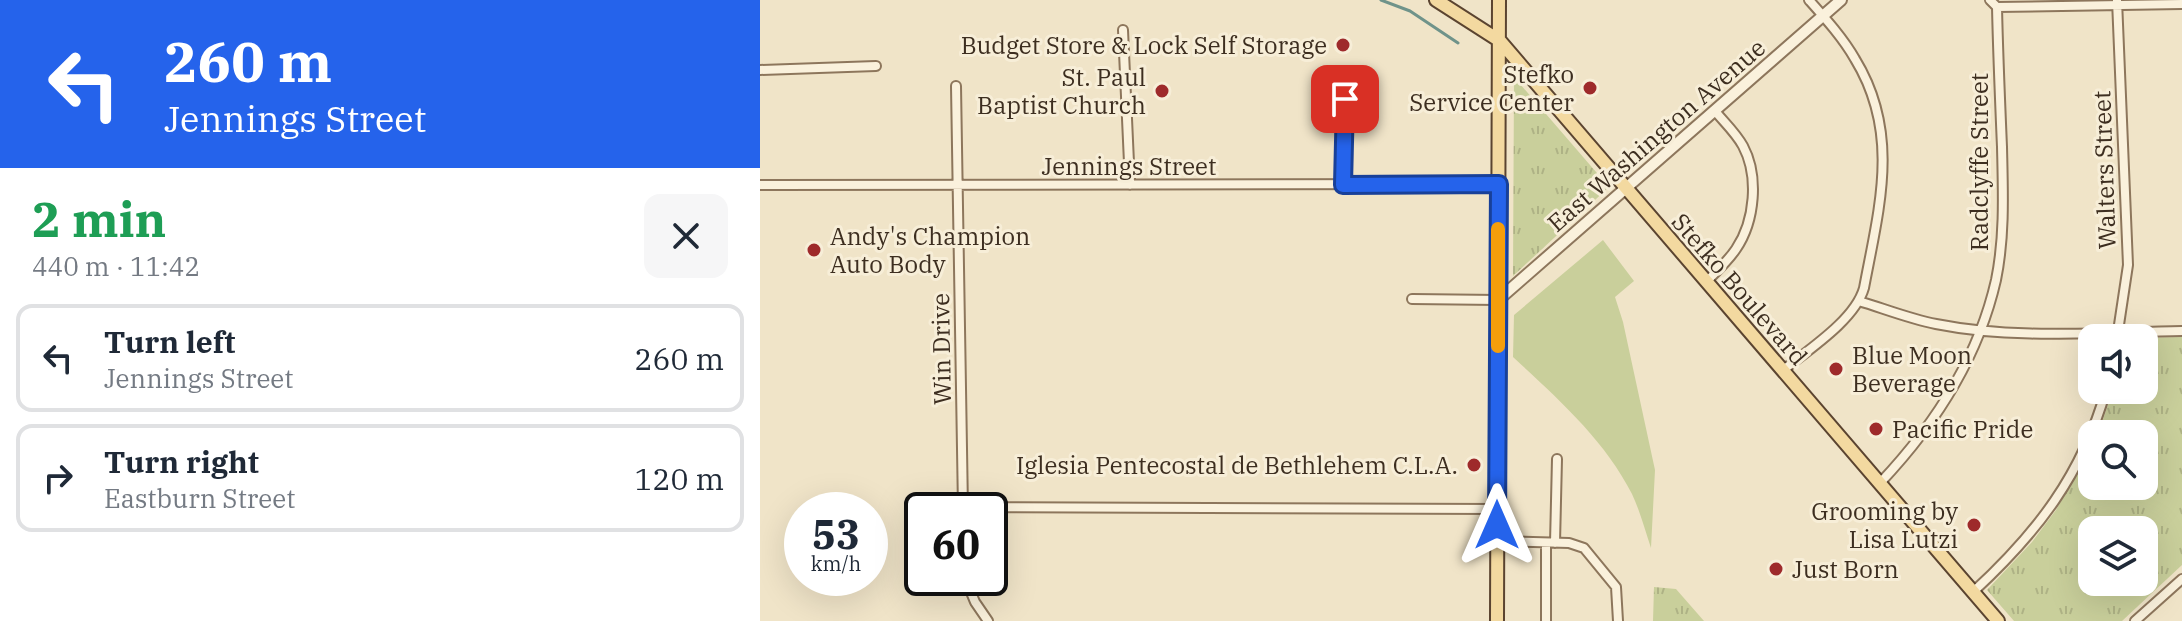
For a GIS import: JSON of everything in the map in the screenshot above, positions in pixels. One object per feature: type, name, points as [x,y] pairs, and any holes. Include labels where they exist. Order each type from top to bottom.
[{"type":"main road","name":"Stefko Boulevard","points":[[1436,0],[1500,41],[1998,621]]},
{"type":"main road","points":[[1497,621],[1499,0]]},
{"type":"street","points":[[1782,371],[1850,314],[1859,301],[1881,198],[1883,142],[1877,108],[1854,55],[1809,0]]},
{"type":"street","name":"East Washington Avenue","points":[[1498,300],[1841,0]]},
{"type":"street","name":"Walters Street","points":[[2117,2],[2128,265],[2120,324]]},
{"type":"street","points":[[1994,4],[2182,4]]},
{"type":"street","name":"Radclyffe Street","points":[[1880,483],[1918,441],[1957,381],[1980,331],[1996,279],[2003,221],[1994,4]]},
{"type":"street","points":[[1123,30],[1130,185]]},
{"type":"street","points":[[760,70],[876,66]]},
{"type":"street","name":"Win Drive","points":[[956,86],[963,492]]},
{"type":"street","points":[[1343,185],[1345,99]]},
{"type":"street","points":[[1706,282],[1742,239],[1753,194],[1744,148],[1715,111]]},
{"type":"street","name":"Jennings Street","points":[[760,185],[1499,184]]},
{"type":"street","points":[[1412,299],[1498,300]]},
{"type":"street","points":[[1859,301],[1926,322],[1980,331],[2078,334]]},
{"type":"street","points":[[2158,332],[2182,331]]},
{"type":"street","points":[[1973,592],[2030,535],[2052,506],[2082,455],[2101,404]]},
{"type":"street","points":[[1546,621],[1557,459]]},
{"type":"street","points":[[1008,508],[1497,509]]},
{"type":"street","points":[[1497,541],[1579,546],[1595,559],[1616,587],[1618,621]]},
{"type":"street","points":[[2135,621],[2182,579]]},
{"type":"street","points":[[973,596],[988,621]]},
{"type":"green space","points":[[1514,77],[1609,187],[1513,276]]},
{"type":"green space","points":[[1603,240],[1634,281],[1615,297],[1655,470],[1651,548],[1632,494],[1608,455],[1578,420],[1513,357],[1514,315]]},
{"type":"green space","points":[[2158,337],[2182,337],[2182,565],[2158,587],[2158,516],[2078,516],[2078,596],[2149,596],[2122,621],[2014,621],[1987,590],[2032,542],[2056,510],[2078,471],[2078,500],[2158,500],[2158,420],[2103,420],[2108,404],[2158,404]]},
{"type":"green space","points":[[1654,587],[1676,589],[1704,621],[1653,621]]},
{"type":"waterway","points":[[1381,0],[1410,11],[1458,43]]},
{"type":"slow traffic","points":[[1498,229],[1498,346]]},
{"type":"place","name":"Budget Store & Lock Self Storage","points":[[1343,45]]},
{"type":"place","name":"Stefko Service Center","points":[[1590,88]]},
{"type":"place","name":"St. Paul Baptist Church","points":[[1162,91]]},
{"type":"place","name":"Andy's Champion Auto Body","points":[[814,250]]},
{"type":"place","name":"Blue Moon Beverage","points":[[1836,369]]},
{"type":"place","name":"Pacific Pride","points":[[1876,429]]},
{"type":"place","name":"Iglesia Pentecostal de Bethlehem C.L.A.","points":[[1474,465]]},
{"type":"place","name":"Grooming by Lisa Lutzi","points":[[1974,525]]},
{"type":"place","name":"Just Born","points":[[1776,569]]},
{"type":"route","points":[[1345,99],[1343,185],[1499,184],[1497,525]]}]
